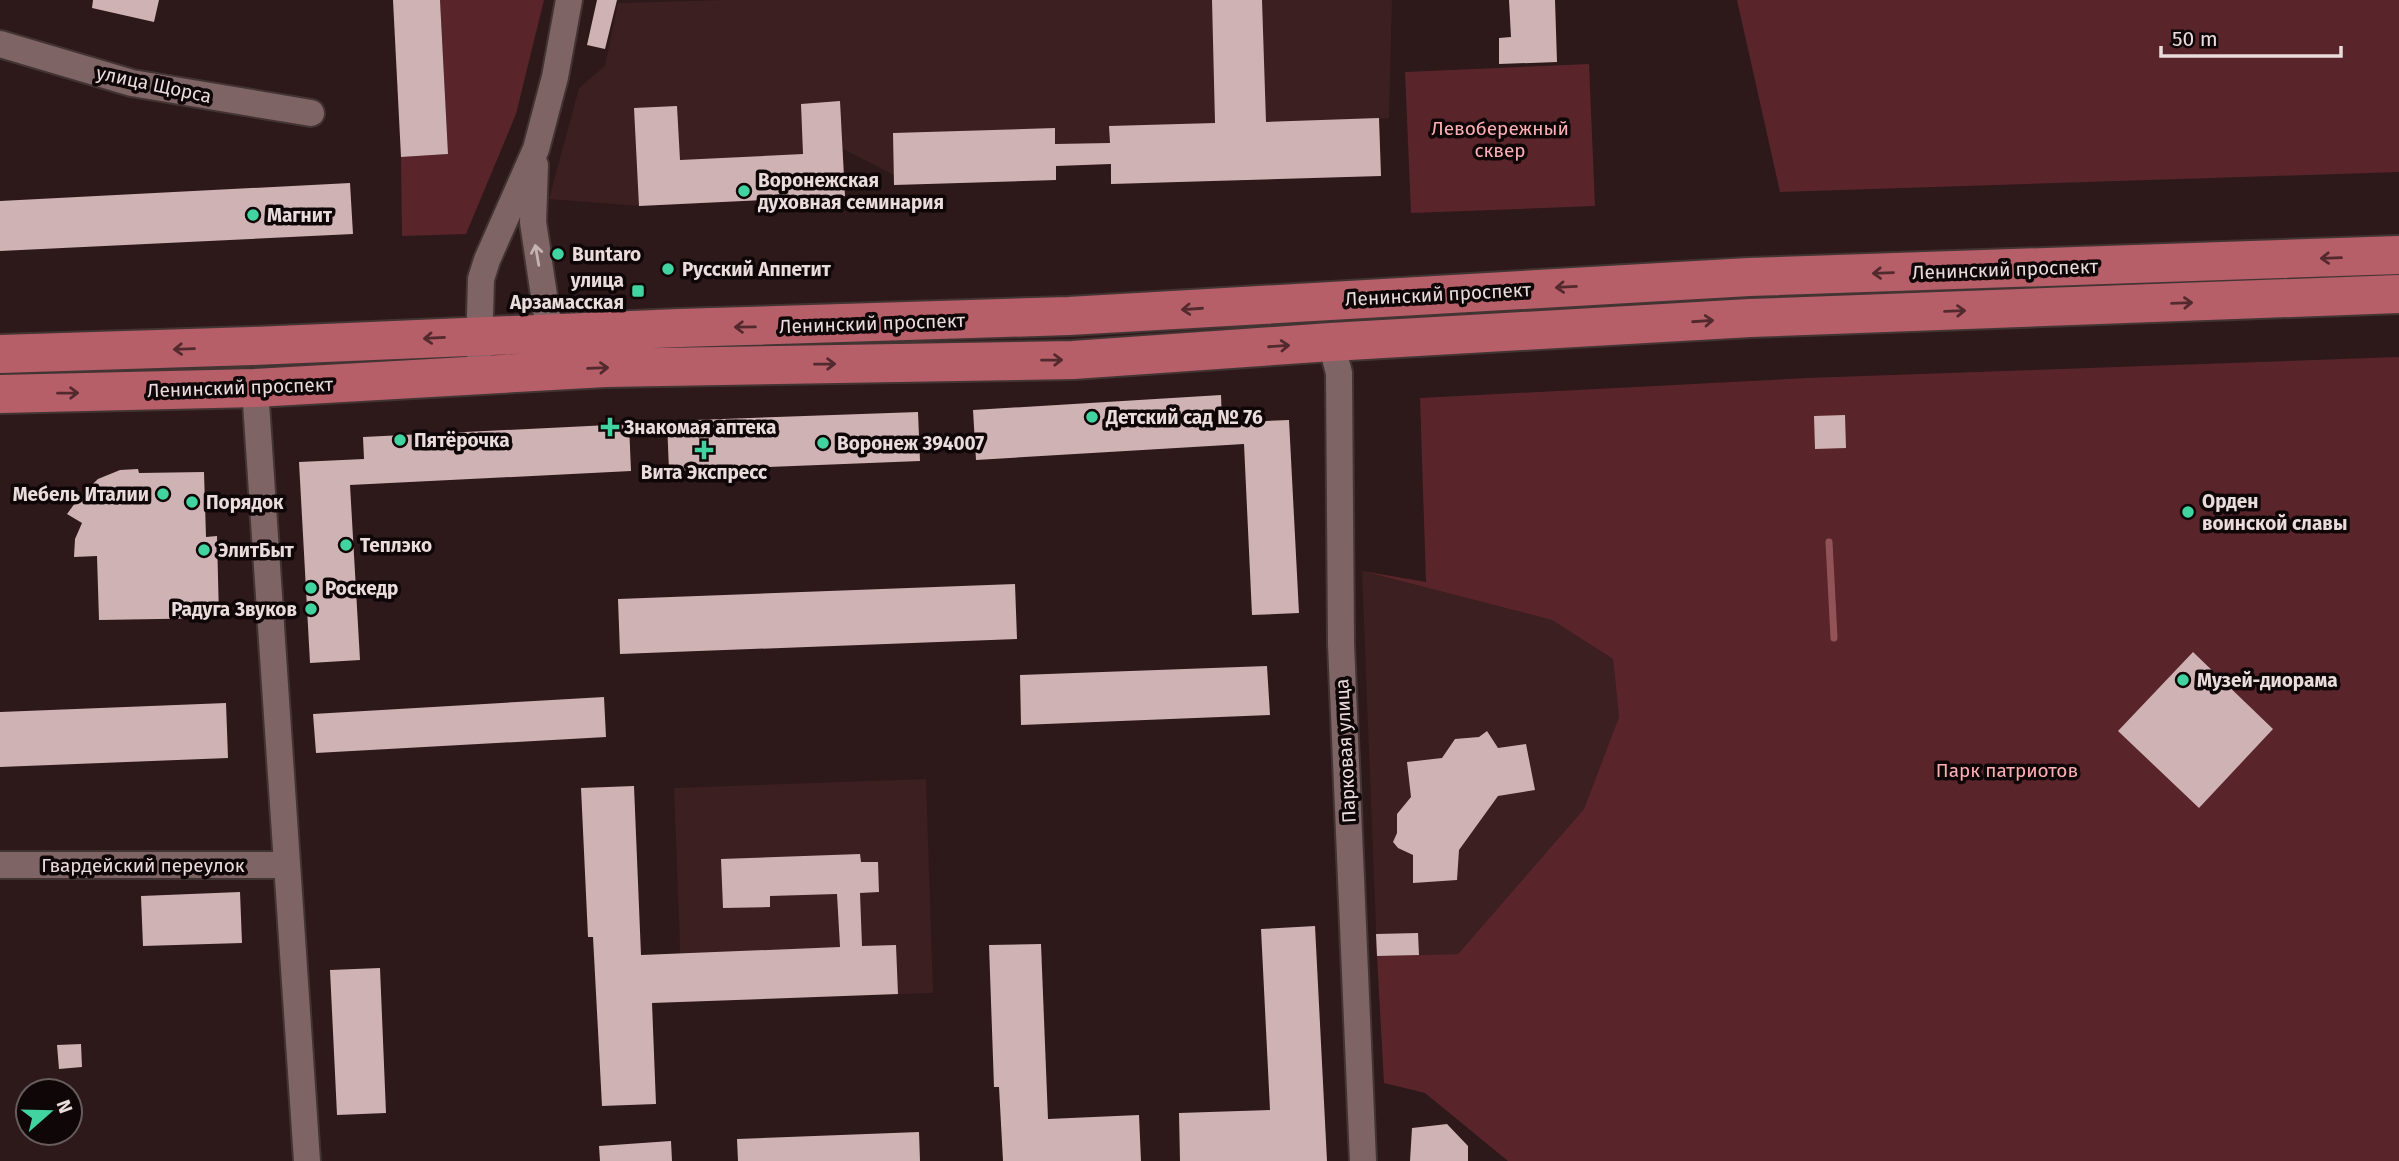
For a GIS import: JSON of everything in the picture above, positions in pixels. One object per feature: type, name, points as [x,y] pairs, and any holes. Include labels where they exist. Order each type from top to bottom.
[{"type":"main road","name":"Ленинский проспект","points":[[0,354],[1069,316],[1749,277],[2399,255]]},
{"type":"main road","points":[[1634,283],[1635,326]]},
{"type":"main road","name":"Ленинский проспект","points":[[0,394],[255,388],[645,367],[1073,360],[1750,318],[2399,294]]},
{"type":"street","points":[[480,374],[478,336],[481,279],[536,149],[555,77],[569,0]]},
{"type":"street","name":"улица Щорса","points":[[0,44],[132,83],[311,113]]},
{"type":"street","points":[[536,149],[533,222],[551,333],[553,370]]},
{"type":"street","name":"Парковая улица","points":[[1331,342],[1339,373],[1340,644],[1363,1161]]},
{"type":"street","points":[[255,388],[307,1161]]},
{"type":"street","name":"Гвардейский переулок","points":[[0,865],[287,865]]},
{"type":"shaded area","points":[[723,0],[1392,0],[1389,118],[1379,119],[1381,176],[1111,184],[1110,164],[1056,166],[1056,180],[894,185],[894,175],[843,149],[845,196],[639,206],[549,199],[579,88],[605,66],[618,3]]},
{"type":"shaded area","points":[[1362,571],[1552,620],[1613,659],[1619,717],[1584,809],[1458,954],[1377,956]]},
{"type":"shaded area","points":[[926,779],[933,993],[682,1002],[674,788]]},
{"type":"green space","points":[[440,0],[544,0],[516,114],[466,234],[402,236],[401,157],[448,154]]},
{"type":"green space","points":[[1737,0],[2399,0],[2399,172],[1780,192]]},
{"type":"green space","name":"Левобережный сквер","points":[[1589,64],[1595,206],[1411,213],[1405,72]]},
{"type":"green space","name":"Парк патриотов","points":[[2399,357],[2399,1161],[1508,1161],[1425,1093],[1384,1083],[1377,956],[1458,954],[1584,809],[1619,717],[1613,659],[1552,620],[1362,571],[1426,582],[1420,398],[1807,378]]},
{"type":"building","points":[[93,0],[159,0],[154,22],[92,8]]},
{"type":"building","points":[[393,0],[440,0],[448,154],[401,157]]},
{"type":"building","points":[[597,0],[617,0],[605,49],[587,45]]},
{"type":"building","points":[[1212,0],[1262,0],[1266,122],[1379,118],[1381,176],[1111,184],[1111,164],[1056,166],[1056,180],[894,185],[893,133],[1055,128],[1055,144],[1110,143],[1109,126],[1215,123]]},
{"type":"building","points":[[1509,0],[1555,0],[1557,62],[1499,64],[1499,38],[1511,37]]},
{"type":"building","points":[[840,101],[845,196],[639,206],[634,108],[677,106],[680,160],[803,154],[801,104]]},
{"type":"building","points":[[350,183],[353,234],[0,251],[0,201]]},
{"type":"building","points":[[1221,395],[1222,423],[1289,420],[1299,613],[1252,615],[1244,444],[976,460],[973,410]]},
{"type":"building","points":[[918,412],[920,461],[669,471],[667,421]]},
{"type":"building","points":[[1845,415],[1846,448],[1815,449],[1814,416]]},
{"type":"building","points":[[629,424],[631,471],[350,485],[360,660],[310,663],[299,462],[364,459],[363,437]]},
{"type":"building","points":[[138,469],[139,473],[204,472],[206,537],[217,536],[219,618],[99,620],[97,556],[74,557],[75,539],[82,523],[67,514],[81,495],[98,479],[120,470]]},
{"type":"building","points":[[1015,584],[1017,639],[620,654],[618,599]]},
{"type":"building","points":[[2193,652],[2273,729],[2199,808],[2118,731]]},
{"type":"building","points":[[1267,666],[1270,715],[1021,725],[1020,675]]},
{"type":"building","points":[[604,697],[606,737],[316,753],[313,714]]},
{"type":"building","points":[[226,703],[228,758],[0,767],[0,712]]},
{"type":"building","points":[[1487,731],[1498,748],[1526,744],[1535,790],[1498,796],[1459,850],[1457,880],[1413,883],[1413,855],[1398,848],[1393,842],[1397,833],[1397,814],[1411,797],[1407,762],[1442,758],[1455,739],[1479,737]]},
{"type":"building","points":[[634,786],[641,955],[840,947],[837,894],[770,896],[770,907],[723,908],[721,859],[860,854],[861,862],[878,862],[879,892],[860,893],[862,946],[896,945],[898,994],[652,1003],[656,1104],[602,1106],[593,937],[588,937],[581,788]]},
{"type":"building","points":[[240,892],[242,943],[143,946],[141,896]]},
{"type":"building","points":[[1315,926],[1327,1161],[1180,1161],[1179,1113],[1270,1110],[1261,929]]},
{"type":"building","points":[[1418,933],[1419,955],[1377,956],[1376,934]]},
{"type":"building","points":[[1041,944],[1048,1119],[1139,1115],[1141,1161],[1003,1161],[999,1087],[994,1087],[989,945]]},
{"type":"building","points":[[380,968],[386,1113],[337,1115],[330,970]]},
{"type":"building","points":[[81,1044],[82,1067],[59,1069],[57,1045]]},
{"type":"building","points":[[1447,1124],[1468,1146],[1468,1161],[1410,1161],[1412,1128]]},
{"type":"building","points":[[919,1132],[920,1161],[738,1161],[737,1139]]},
{"type":"building","points":[[671,1141],[672,1161],[600,1161],[599,1146]]},
{"type":"waterway","points":[[1829,542],[1834,638]]},
{"type":"place","name":"Воронежская духовная семинария","points":[[744,191]]},
{"type":"place","name":"Магнит","points":[[253,215]]},
{"type":"place","name":"Buntaro","points":[[558,254]]},
{"type":"place","name":"Русский Аппетит","points":[[668,269]]},
{"type":"place","name":"улица Арзамасская","points":[[638,291]]},
{"type":"place","name":"Детский сад № 76","points":[[1092,417]]},
{"type":"place","name":"Знакомая аптека","points":[[610,427]]},
{"type":"place","name":"Пятёрочка","points":[[400,440]]},
{"type":"place","name":"Воронеж 394007","points":[[823,443]]},
{"type":"place","name":"Вита Экспресс","points":[[704,450]]},
{"type":"place","name":"Мебель Италии","points":[[163,494]]},
{"type":"place","name":"Порядок","points":[[192,502]]},
{"type":"place","name":"Орден воинской славы","points":[[2188,512]]},
{"type":"place","name":"Теплэко","points":[[346,545]]},
{"type":"place","name":"ЭлитБыт","points":[[204,550]]},
{"type":"place","name":"Роскедр","points":[[311,588]]},
{"type":"place","name":"Радуга Звуков","points":[[311,609]]},
{"type":"place","name":"Музей-диорама","points":[[2183,680]]}]
